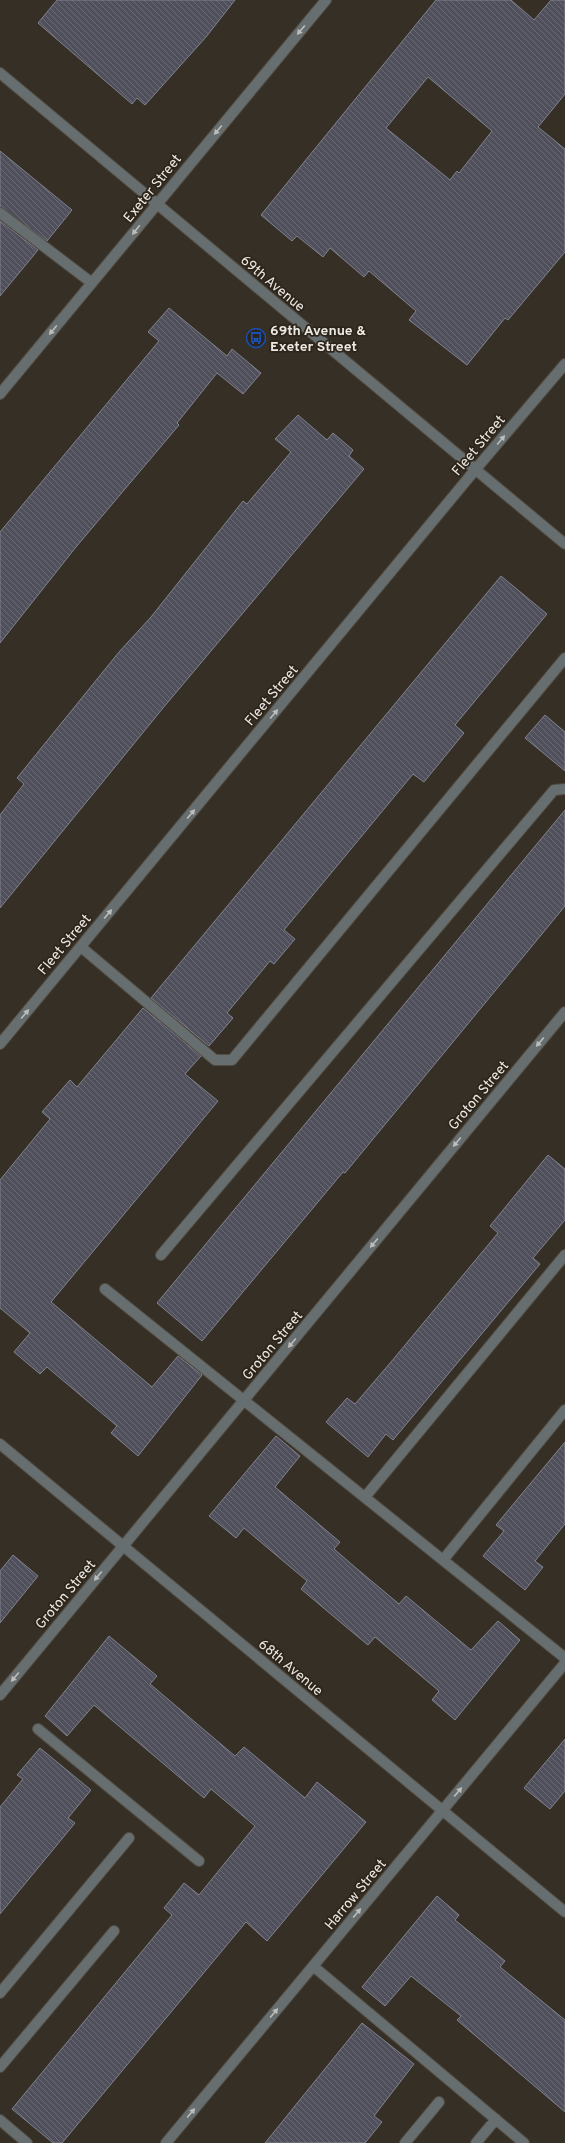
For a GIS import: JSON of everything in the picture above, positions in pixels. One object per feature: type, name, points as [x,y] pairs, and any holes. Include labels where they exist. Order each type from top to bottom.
[{"type":"street","name":"Exeter Street","points":[[0,394],[326,0]]},
{"type":"street","name":"69th Avenue","points":[[0,73],[565,544]]},
{"type":"street","points":[[0,213],[92,283]]},
{"type":"street","name":"Fleet Street","points":[[0,1044],[475,470],[565,364]]},
{"type":"street","points":[[81,947],[215,1060],[232,1060],[565,658]]},
{"type":"street","points":[[161,1255],[554,790],[565,789]]},
{"type":"street","name":"Groton Street","points":[[0,1695],[565,1012]]},
{"type":"street","points":[[365,1497],[565,1254]]},
{"type":"street","points":[[105,1289],[565,1658]]},
{"type":"street","points":[[443,1560],[565,1410]]},
{"type":"street","name":"68th Avenue","points":[[0,1444],[565,1912]]},
{"type":"street","name":"Harrow Street","points":[[166,2143],[565,1663]]},
{"type":"street","points":[[38,1729],[199,1861]]},
{"type":"street","points":[[0,1993],[129,1838]]},
{"type":"street","points":[[0,2067],[114,1931]]},
{"type":"street","points":[[313,1966],[524,2143]]},
{"type":"street","points":[[405,2143],[439,2102]]},
{"type":"street","points":[[476,2143],[496,2119]]},
{"type":"street","points":[[0,2120],[27,2143]]},
{"type":"building","points":[[57,0],[235,0],[206,37],[145,105],[137,98],[132,104],[38,23]]},
{"type":"building","points":[[436,0],[511,0],[534,20],[551,0],[565,0],[565,94],[538,127],[565,149],[565,252],[508,320],[505,318],[467,365],[409,320],[416,311],[369,271],[364,277],[330,248],[323,257],[297,236],[292,241],[261,215]],"holes":[[[428,77],[492,131],[459,173],[457,171],[450,180],[386,128]]]},
{"type":"building","points":[[0,151],[72,210],[47,241],[0,207]]},
{"type":"building","points":[[0,221],[38,250],[0,296]]},
{"type":"building","points":[[169,308],[227,356],[232,349],[261,373],[243,394],[217,373],[177,423],[179,425],[76,547],[0,643],[0,532],[159,341],[148,332]]},
{"type":"building","points":[[298,415],[327,440],[333,433],[353,450],[349,456],[364,469],[163,708],[0,908],[0,815],[24,784],[17,778],[119,652],[151,617],[243,501],[247,504],[291,452],[275,439]]},
{"type":"building","points":[[501,576],[547,614],[455,725],[464,733],[424,782],[413,774],[284,930],[295,939],[274,964],[270,961],[227,1013],[233,1018],[209,1046],[151,998]]},
{"type":"building","points":[[545,715],[565,732],[565,771],[525,738]]},
{"type":"building","points":[[565,810],[565,906],[345,1173],[343,1172],[202,1341],[157,1303]]},
{"type":"building","points":[[143,1008],[201,1056],[185,1074],[218,1101],[51,1302],[152,1387],[178,1356],[202,1375],[138,1456],[111,1433],[117,1426],[47,1367],[40,1374],[14,1352],[30,1333],[0,1308],[0,1180],[50,1119],[42,1112],[70,1080],[77,1087]]},
{"type":"building","points":[[548,1155],[565,1169],[565,1220],[533,1258],[540,1264],[393,1440],[386,1434],[368,1457],[326,1422],[347,1398],[355,1404],[391,1362],[498,1233],[490,1226]]},
{"type":"building","points":[[276,1436],[300,1456],[275,1487],[340,1542],[334,1549],[399,1604],[406,1596],[471,1650],[498,1621],[520,1640],[455,1720],[432,1700],[439,1691],[375,1637],[368,1645],[345,1626],[301,1589],[307,1581],[244,1528],[236,1538],[209,1516]]},
{"type":"building","points":[[565,1442],[565,1524],[535,1561],[543,1567],[525,1590],[483,1556],[504,1531],[496,1525]]},
{"type":"building","points":[[13,1555],[38,1576],[0,1623],[0,1571]]},
{"type":"building","points":[[109,1636],[157,1676],[150,1684],[235,1756],[244,1747],[305,1798],[317,1782],[366,1822],[267,1941],[246,1922],[62,2143],[53,2143],[12,2109],[172,1915],[164,1908],[184,1883],[199,1895],[255,1826],[211,1789],[204,1798],[94,1705],[67,1736],[45,1716]]},
{"type":"building","points":[[565,1739],[565,1791],[550,1809],[524,1788]]},
{"type":"building","points":[[40,1748],[91,1790],[68,1818],[75,1823],[0,1914],[0,1807],[23,1779],[17,1775]]},
{"type":"building","points":[[437,1896],[459,1915],[455,1920],[505,1961],[500,1967],[565,2020],[565,2112],[457,2020],[461,2016],[411,1976],[385,2006],[362,1987]]},
{"type":"building","points":[[362,2023],[414,2064],[374,2116],[382,2122],[365,2143],[265,2143]]},
{"type":"place","name":"69th Avenue & Exeter Street","points":[[256,338]]}]
